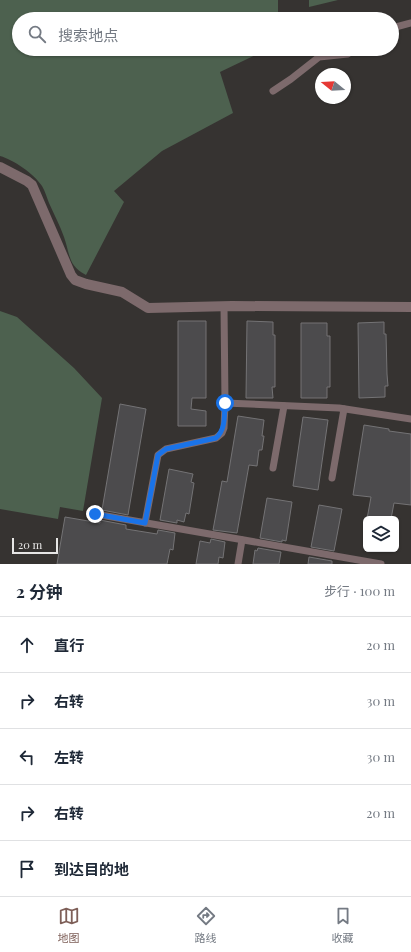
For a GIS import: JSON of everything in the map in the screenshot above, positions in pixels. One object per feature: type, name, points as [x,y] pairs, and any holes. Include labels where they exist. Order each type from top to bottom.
[{"type":"street","points":[[0,167],[27,180],[32,185],[71,275],[76,280],[86,284],[122,292],[148,308],[224,306],[411,307]]},
{"type":"lane","points":[[399,26],[411,23]]},
{"type":"lane","points":[[274,91],[319,57],[329,56]]},
{"type":"lane","points":[[145,523],[158,455],[166,449],[216,438],[222,433],[224,428],[224,306]]},
{"type":"lane","points":[[225,403],[344,408],[411,419]]},
{"type":"lane","points":[[273,468],[284,406]]},
{"type":"lane","points":[[332,478],[344,408]]},
{"type":"lane","points":[[95,514],[242,540],[347,561],[381,564]]},
{"type":"lane","points":[[238,564],[242,540]]},
{"type":"green space","points":[[0,0],[278,0],[278,12],[12,12],[12,56],[253,56],[220,72],[233,113],[162,151],[114,191],[124,202],[86,275],[76,268],[70,259],[66,243],[42,186],[23,168],[0,156]]},
{"type":"green space","points":[[309,0],[338,0],[309,7]]},
{"type":"green space","points":[[0,311],[17,317],[74,368],[102,398],[83,511],[60,507],[58,519],[0,509]]},
{"type":"building","points":[[178,321],[206,321],[206,398],[192,398],[191,409],[206,411],[206,426],[178,426]]},
{"type":"building","points":[[247,321],[273,322],[273,335],[275,335],[275,387],[272,387],[273,398],[246,398]]},
{"type":"building","points":[[384,322],[384,334],[386,334],[388,386],[385,386],[385,397],[359,398],[358,323]]},
{"type":"building","points":[[301,323],[327,323],[327,336],[330,336],[330,387],[327,387],[327,398],[301,398]]},
{"type":"building","points":[[120,404],[146,409],[128,515],[102,510]]},
{"type":"building","points":[[238,416],[264,420],[262,436],[264,436],[262,450],[259,450],[257,466],[249,465],[237,533],[213,530],[222,481],[227,482]]},
{"type":"building","points":[[303,417],[328,420],[318,490],[293,486]]},
{"type":"building","points":[[364,425],[411,434],[411,505],[394,503],[392,516],[368,516],[371,497],[353,495]]},
{"type":"building","points":[[169,469],[193,474],[191,482],[194,483],[189,514],[186,513],[184,522],[177,520],[177,523],[160,520]]},
{"type":"building","points":[[267,498],[292,502],[286,541],[282,540],[282,542],[260,538]]},
{"type":"building","points":[[319,505],[342,509],[334,551],[311,547]]},
{"type":"building","points":[[65,517],[100,523],[100,520],[126,525],[126,529],[157,534],[158,530],[175,533],[173,550],[170,549],[167,564],[57,564]]},
{"type":"building","points":[[211,539],[225,542],[223,558],[219,557],[218,564],[196,564],[200,541],[210,543]]},
{"type":"building","points":[[258,548],[281,552],[279,564],[253,564],[255,550],[257,551]]},
{"type":"building","points":[[309,557],[332,561],[332,564],[308,564]]},
{"type":"route","points":[[95,514],[145,523],[158,455],[166,449],[216,438],[222,433],[224,428],[225,403]]}]
